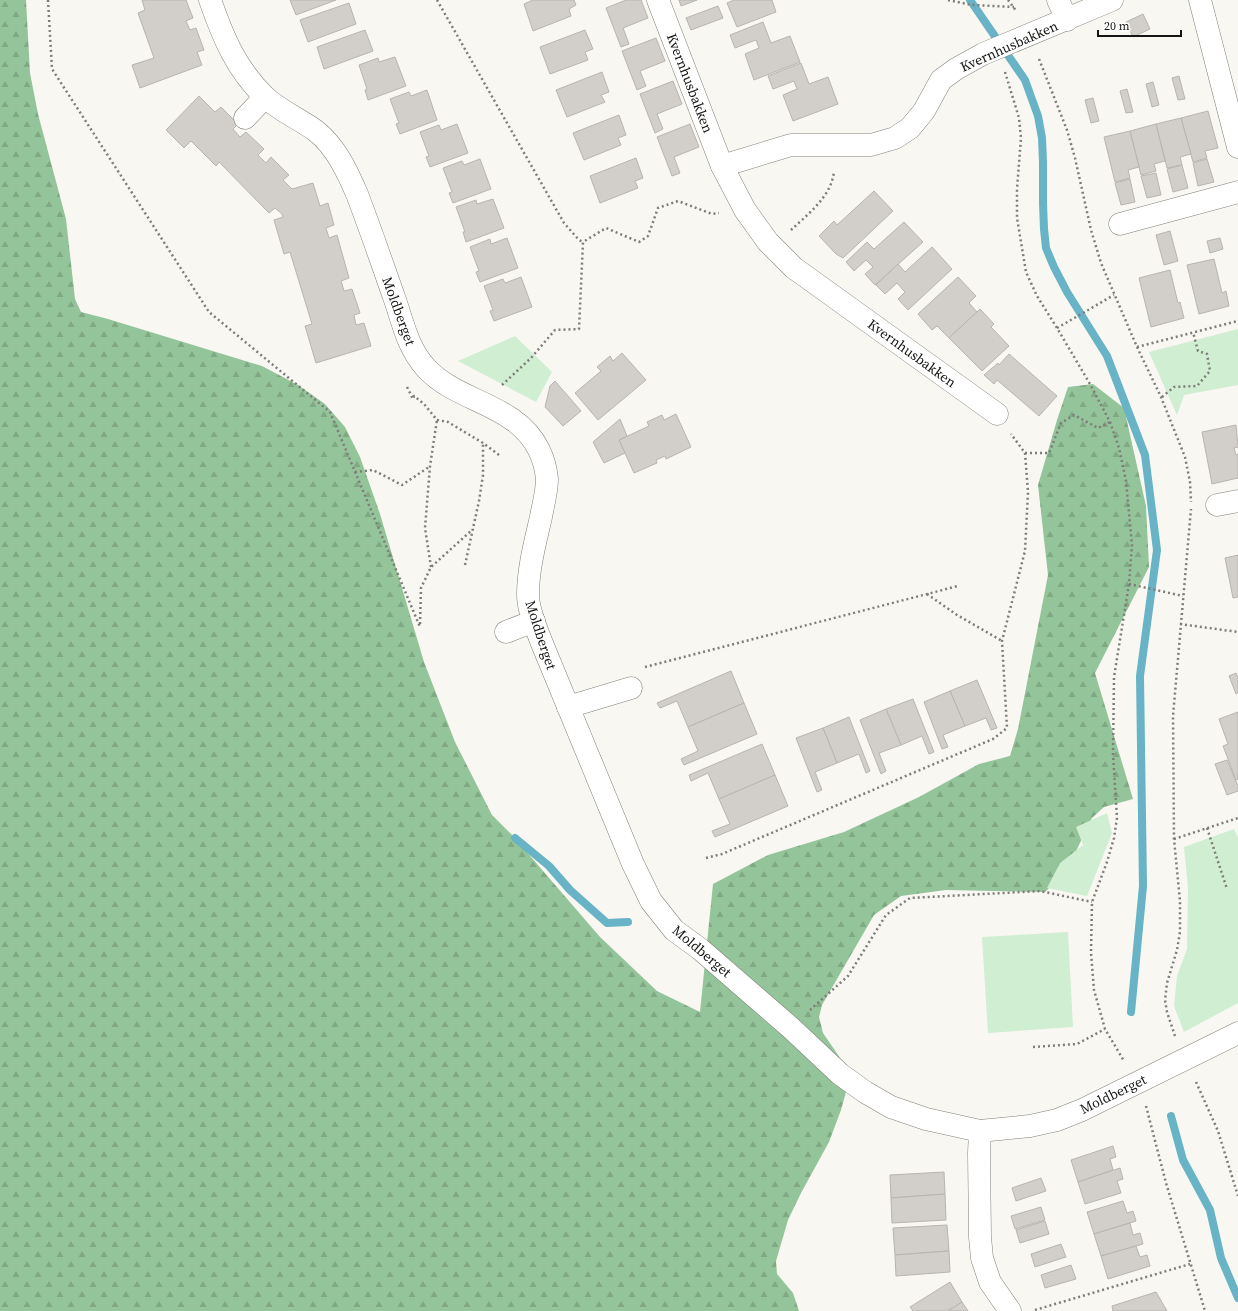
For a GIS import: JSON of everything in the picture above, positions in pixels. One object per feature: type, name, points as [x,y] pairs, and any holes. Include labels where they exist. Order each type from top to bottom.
[{"type":"street","name":"Moldberget","points":[[210,0],[222,34],[234,58],[244,73],[265,97],[316,132],[329,143],[340,158],[349,174],[357,194],[402,319],[408,341],[417,356],[435,377],[504,413],[520,424],[538,449],[544,464],[547,479],[545,496],[528,579],[528,597],[534,621],[633,864],[651,901],[674,930],[700,949],[791,1028],[840,1074],[865,1092],[891,1107],[926,1119],[980,1132],[1030,1126],[1057,1120],[1082,1110],[1238,1033]]},
{"type":"street","name":"Kvernhusbakken","points":[[658,0],[722,166],[745,210],[768,242],[794,268],[997,414]]},
{"type":"street","name":"Kvernhusbakken","points":[[722,166],[791,145],[871,145],[895,138],[910,128],[924,111],[941,80],[956,69],[1063,10],[1112,0]]},
{"type":"street","points":[[1200,0],[1238,147]]},
{"type":"street","points":[[245,118],[265,97]]},
{"type":"street","points":[[1120,224],[1238,192]]},
{"type":"street","points":[[506,632],[534,621]]},
{"type":"street","points":[[568,707],[631,688]]},
{"type":"street","points":[[980,1132],[980,1237],[982,1258],[990,1282],[1010,1311]]},
{"type":"path","points":[[48,0],[52,69],[209,312],[330,412],[420,627],[421,588],[432,567],[473,530]]},
{"type":"path","points":[[437,0],[564,222],[579,240],[584,242]]},
{"type":"path","points":[[948,0],[972,5],[1014,7]]},
{"type":"path","points":[[1008,0],[1018,13]]},
{"type":"path","points":[[1037,53],[1067,130],[1075,158],[1091,230],[1101,263],[1137,347],[1162,397],[1185,456],[1190,482],[1191,510],[1173,716],[1174,839],[1180,901],[1180,932],[1177,950],[1167,983],[1165,1000],[1167,1012],[1176,1037]]},
{"type":"path","points":[[1004,69],[1018,118],[1021,138],[1016,189],[1017,218],[1026,272],[1037,296],[1090,384],[1110,422],[1119,448],[1126,481],[1132,545],[1129,584],[1114,677],[1113,754],[1117,818],[1114,838],[1107,862],[1092,902],[1091,953],[1094,990],[1105,1029],[1125,1063]]},
{"type":"path","points":[[786,233],[822,199],[832,181]]},
{"type":"path","points":[[584,242],[606,228],[639,242],[648,236],[658,208],[678,201],[712,214],[745,210]]},
{"type":"path","points":[[500,388],[531,358],[555,330],[579,329],[584,242]]},
{"type":"path","points":[[1057,328],[1114,295]]},
{"type":"path","points":[[1137,347],[1238,321]]},
{"type":"path","points":[[1162,397],[1174,387],[1197,386],[1210,371],[1207,354],[1198,351],[1193,332]]},
{"type":"path","points":[[413,398],[414,396],[437,420],[448,422],[499,454]]},
{"type":"path","points":[[706,858],[722,854],[993,739],[1006,728],[1002,641],[1025,551],[1028,492],[1025,453],[997,414]]},
{"type":"path","points":[[1025,453],[1049,453],[1061,423],[1074,415],[1098,428],[1110,422]]},
{"type":"path","points":[[432,567],[425,528],[430,466],[437,420]]},
{"type":"path","points":[[465,565],[483,475],[483,443]]},
{"type":"path","points":[[355,472],[373,470],[402,485],[430,466]]},
{"type":"path","points":[[1129,584],[1183,596]]},
{"type":"path","points":[[638,668],[958,586]]},
{"type":"path","points":[[926,594],[957,615],[1002,641]]},
{"type":"path","points":[[1180,624],[1238,632]]},
{"type":"path","points":[[1174,839],[1238,818]]},
{"type":"path","points":[[1207,828],[1227,889]]},
{"type":"path","points":[[809,1012],[848,976],[886,915],[910,898],[1040,891],[1092,902]]},
{"type":"path","points":[[1033,1047],[1077,1044],[1105,1029]]},
{"type":"path","points":[[1194,1077],[1218,1131],[1238,1196]]},
{"type":"path","points":[[1144,1100],[1166,1183],[1205,1311]]},
{"type":"path","points":[[1032,1311],[1190,1264]]},
{"type":"green space","points":[[0,0],[26,0],[30,73],[38,114],[66,219],[75,299],[81,312],[262,366],[298,385],[325,404],[345,427],[360,457],[380,514],[424,662],[455,742],[492,815],[512,835],[600,937],[657,991],[700,1012],[713,884],[768,855],[844,832],[919,797],[979,764],[1010,756],[1018,729],[1048,575],[1038,485],[1057,420],[1068,387],[1093,384],[1124,408],[1146,506],[1149,567],[1095,673],[1133,799],[1104,807],[1092,818],[1066,872],[1045,892],[946,890],[901,896],[874,915],[822,1005],[819,1017],[823,1033],[847,1068],[849,1081],[841,1110],[829,1142],[788,1220],[776,1261],[777,1274],[793,1293],[799,1311],[0,1311]]},
{"type":"green space","points":[[1238,329],[1238,385],[1184,395],[1177,415],[1149,352]]},
{"type":"green space","points":[[515,336],[552,372],[536,402],[458,361]]},
{"type":"green space","points":[[1107,813],[1112,833],[1087,896],[1047,888],[1060,863],[1083,845],[1076,827]]},
{"type":"green space","points":[[1234,829],[1238,838],[1238,1003],[1184,1032],[1174,1006],[1177,976],[1187,949],[1188,888],[1184,847]]},
{"type":"green space","points":[[1068,932],[1073,1027],[988,1033],[982,937]]},
{"type":"building","points":[[142,0],[186,0],[193,18],[186,21],[190,30],[196,28],[204,50],[197,52],[202,65],[140,88],[132,65],[154,58],[138,13],[145,10]]},
{"type":"building","points":[[290,0],[336,0],[296,15]]},
{"type":"building","points":[[533,0],[574,0],[576,5],[569,9],[571,16],[533,31],[524,4]]},
{"type":"building","points":[[626,0],[641,0],[648,18],[623,28],[629,44],[621,47],[606,8]]},
{"type":"building","points":[[679,0],[697,0],[681,6]]},
{"type":"building","points":[[734,0],[772,0],[776,12],[737,27],[727,3]]},
{"type":"building","points":[[349,3],[356,24],[308,42],[300,20]]},
{"type":"building","points":[[718,6],[723,18],[691,30],[686,18]]},
{"type":"building","points":[[1143,14],[1150,29],[1133,37],[1126,22]]},
{"type":"building","points":[[763,22],[771,43],[790,36],[800,62],[754,80],[745,54],[759,48],[756,40],[735,48],[730,35]]},
{"type":"building","points":[[365,30],[373,51],[324,69],[317,47]]},
{"type":"building","points":[[585,30],[593,49],[585,52],[588,60],[550,74],[540,47]]},
{"type":"building","points":[[656,38],[665,61],[640,71],[646,86],[637,90],[622,51]]},
{"type":"building","points":[[395,57],[406,86],[368,100],[365,90],[367,89],[359,65],[378,58],[379,62]]},
{"type":"building","points":[[801,63],[809,84],[828,77],[838,104],[793,121],[783,95],[797,89],[794,81],[773,89],[768,76]]},
{"type":"building","points":[[602,72],[609,92],[601,95],[605,102],[567,117],[556,90]]},
{"type":"building","points":[[1179,76],[1185,99],[1178,100],[1172,78]]},
{"type":"building","points":[[673,81],[682,104],[657,114],[663,129],[655,133],[640,94]]},
{"type":"building","points":[[1153,82],[1159,105],[1152,107],[1146,84]]},
{"type":"building","points":[[1127,89],[1133,112],[1126,113],[1120,91]]},
{"type":"building","points":[[427,90],[437,120],[400,134],[396,124],[399,123],[390,99],[409,92],[411,96]]},
{"type":"building","points":[[199,96],[215,112],[221,107],[238,124],[233,129],[240,137],[246,132],[264,149],[258,155],[266,163],[271,157],[289,175],[283,180],[292,189],[313,183],[320,206],[328,203],[334,225],[326,228],[329,238],[337,235],[349,278],[341,281],[344,291],[352,289],[360,313],[354,315],[356,325],[364,323],[371,346],[316,363],[305,326],[312,324],[290,252],[284,254],[274,220],[283,217],[282,214],[275,208],[269,213],[219,162],[216,166],[191,141],[184,148],[166,130]]},
{"type":"building","points":[[1093,98],[1099,121],[1091,123],[1085,100]]},
{"type":"building","points":[[1208,111],[1218,148],[1205,151],[1207,158],[1193,162],[1181,118]]},
{"type":"building","points":[[619,115],[626,135],[618,138],[621,145],[584,160],[573,133]]},
{"type":"building","points":[[1181,118],[1191,154],[1180,157],[1182,165],[1167,168],[1156,124]]},
{"type":"building","points":[[457,124],[468,153],[430,167],[426,157],[429,156],[420,132],[439,125],[441,130]]},
{"type":"building","points":[[690,124],[699,147],[674,157],[680,173],[672,176],[657,137]]},
{"type":"building","points":[[1156,124],[1165,161],[1154,164],[1156,171],[1141,175],[1130,131]]},
{"type":"building","points":[[1130,131],[1139,167],[1128,170],[1130,178],[1115,182],[1104,137]]},
{"type":"building","points":[[636,158],[643,178],[635,181],[638,188],[600,203],[590,176]]},
{"type":"building","points":[[480,159],[491,189],[453,203],[449,193],[452,192],[443,168],[462,161],[464,165]]},
{"type":"building","points":[[1207,159],[1214,182],[1198,186],[1193,163]]},
{"type":"building","points":[[1182,165],[1188,188],[1173,192],[1167,169]]},
{"type":"building","points":[[1156,173],[1161,195],[1147,198],[1141,176]]},
{"type":"building","points":[[1130,179],[1135,202],[1121,205],[1115,183]]},
{"type":"building","points":[[874,191],[893,211],[843,258],[836,254],[819,236],[834,221],[837,225]]},
{"type":"building","points":[[493,199],[504,228],[466,242],[463,232],[465,232],[456,207],[476,200],[477,204]]},
{"type":"building","points":[[904,222],[923,242],[875,285],[865,274],[873,267],[866,260],[854,271],[846,262],[867,242],[874,249]]},
{"type":"building","points":[[1170,231],[1178,261],[1164,265],[1156,235]]},
{"type":"building","points":[[507,238],[518,268],[480,282],[476,272],[479,271],[470,247],[490,239],[491,244]]},
{"type":"building","points":[[1220,238],[1223,249],[1210,253],[1207,241]]},
{"type":"building","points":[[932,247],[952,269],[908,310],[898,299],[905,292],[897,283],[885,294],[876,285],[898,264],[905,272]]},
{"type":"building","points":[[1214,259],[1222,293],[1226,291],[1229,306],[1199,314],[1187,265]]},
{"type":"building","points":[[1170,270],[1178,303],[1180,302],[1184,318],[1151,327],[1139,278]]},
{"type":"building","points":[[521,277],[532,307],[494,321],[490,311],[493,310],[484,286],[503,279],[505,283]]},
{"type":"building","points":[[958,277],[976,296],[969,303],[977,312],[949,338],[937,326],[932,330],[918,314]]},
{"type":"building","points":[[980,309],[994,324],[991,327],[1009,346],[982,371],[949,338]]},
{"type":"building","points":[[622,353],[646,380],[598,420],[575,393],[601,371],[597,367],[610,356],[613,361]]},
{"type":"building","points":[[1009,354],[1057,396],[1039,416],[997,380],[994,384],[984,375],[998,363],[999,365]]},
{"type":"building","points":[[555,381],[581,411],[563,426],[545,407],[550,386]]},
{"type":"building","points":[[676,414],[691,447],[666,459],[665,456],[656,460],[657,463],[634,473],[619,440],[649,426],[647,422],[662,415],[664,420]]},
{"type":"building","points":[[620,419],[627,436],[619,440],[625,453],[604,463],[593,442]]},
{"type":"building","points":[[1236,425],[1238,447],[1234,448],[1236,455],[1238,454],[1238,478],[1212,484],[1202,432]]},
{"type":"building","points":[[1238,555],[1238,597],[1233,598],[1225,558]]},
{"type":"building","points":[[731,671],[744,703],[688,727],[677,701],[660,708],[657,703]]},
{"type":"building","points":[[1236,673],[1238,678],[1238,693],[1236,694],[1229,676]]},
{"type":"building","points":[[977,680],[997,728],[991,730],[986,718],[965,726],[950,691]]},
{"type":"building","points":[[950,691],[965,726],[943,735],[948,747],[942,749],[924,702]]},
{"type":"building","points":[[913,699],[934,752],[929,754],[922,736],[901,745],[886,709]]},
{"type":"building","points":[[744,703],[757,734],[684,765],[681,759],[698,751],[688,727]]},
{"type":"building","points":[[886,709],[901,745],[879,753],[886,771],[881,774],[860,720]]},
{"type":"building","points":[[1238,712],[1238,779],[1236,780],[1223,746],[1228,744],[1219,719]]},
{"type":"building","points":[[849,717],[870,771],[866,773],[859,754],[837,763],[823,728]]},
{"type":"building","points":[[823,728],[837,763],[815,772],[822,790],[817,792],[796,738]]},
{"type":"building","points":[[762,744],[775,775],[719,799],[708,773],[691,781],[689,775]]},
{"type":"building","points":[[1227,760],[1238,786],[1238,791],[1227,795],[1215,764]]},
{"type":"building","points":[[775,775],[788,806],[715,837],[712,831],[730,824],[719,799]]},
{"type":"building","points":[[1113,1146],[1116,1157],[1110,1159],[1113,1170],[1078,1182],[1071,1160]]},
{"type":"building","points":[[1120,1168],[1123,1179],[1117,1181],[1121,1193],[1085,1204],[1078,1182]]},
{"type":"building","points":[[944,1172],[945,1194],[891,1198],[890,1175]]},
{"type":"building","points":[[1041,1178],[1046,1191],[1016,1201],[1012,1188]]},
{"type":"building","points":[[945,1194],[946,1220],[892,1223],[891,1198]]},
{"type":"building","points":[[1123,1201],[1127,1213],[1133,1211],[1136,1221],[1094,1234],[1087,1212]]},
{"type":"building","points":[[1041,1207],[1045,1220],[1015,1229],[1011,1216]]},
{"type":"building","points":[[1045,1221],[1049,1234],[1020,1243],[1016,1230]]},
{"type":"building","points":[[1130,1223],[1133,1235],[1140,1233],[1143,1244],[1101,1256],[1094,1234]]},
{"type":"building","points":[[947,1225],[949,1251],[895,1255],[893,1228]]},
{"type":"building","points":[[1061,1244],[1066,1257],[1035,1267],[1031,1254]]},
{"type":"building","points":[[1136,1246],[1140,1257],[1147,1255],[1150,1266],[1108,1279],[1101,1256]]},
{"type":"building","points":[[949,1251],[950,1272],[896,1276],[895,1255]]},
{"type":"building","points":[[1071,1265],[1076,1279],[1045,1288],[1041,1275]]},
{"type":"building","points":[[950,1282],[962,1302],[948,1311],[913,1311],[910,1307]]},
{"type":"building","points":[[1156,1292],[1167,1311],[1113,1311],[1112,1306]]},
{"type":"building","points":[[962,1302],[968,1311],[948,1311]]},
{"type":"waterway","points":[[970,0],[1025,80],[1038,116],[1042,138],[1043,203],[1046,248],[1067,292],[1107,356],[1145,455],[1157,550],[1140,676],[1143,886],[1131,1012]]},
{"type":"waterway","points":[[515,838],[549,866],[570,890],[607,923],[628,922]]},
{"type":"waterway","points":[[1171,1116],[1183,1160],[1210,1210],[1221,1258],[1238,1298]]}]
